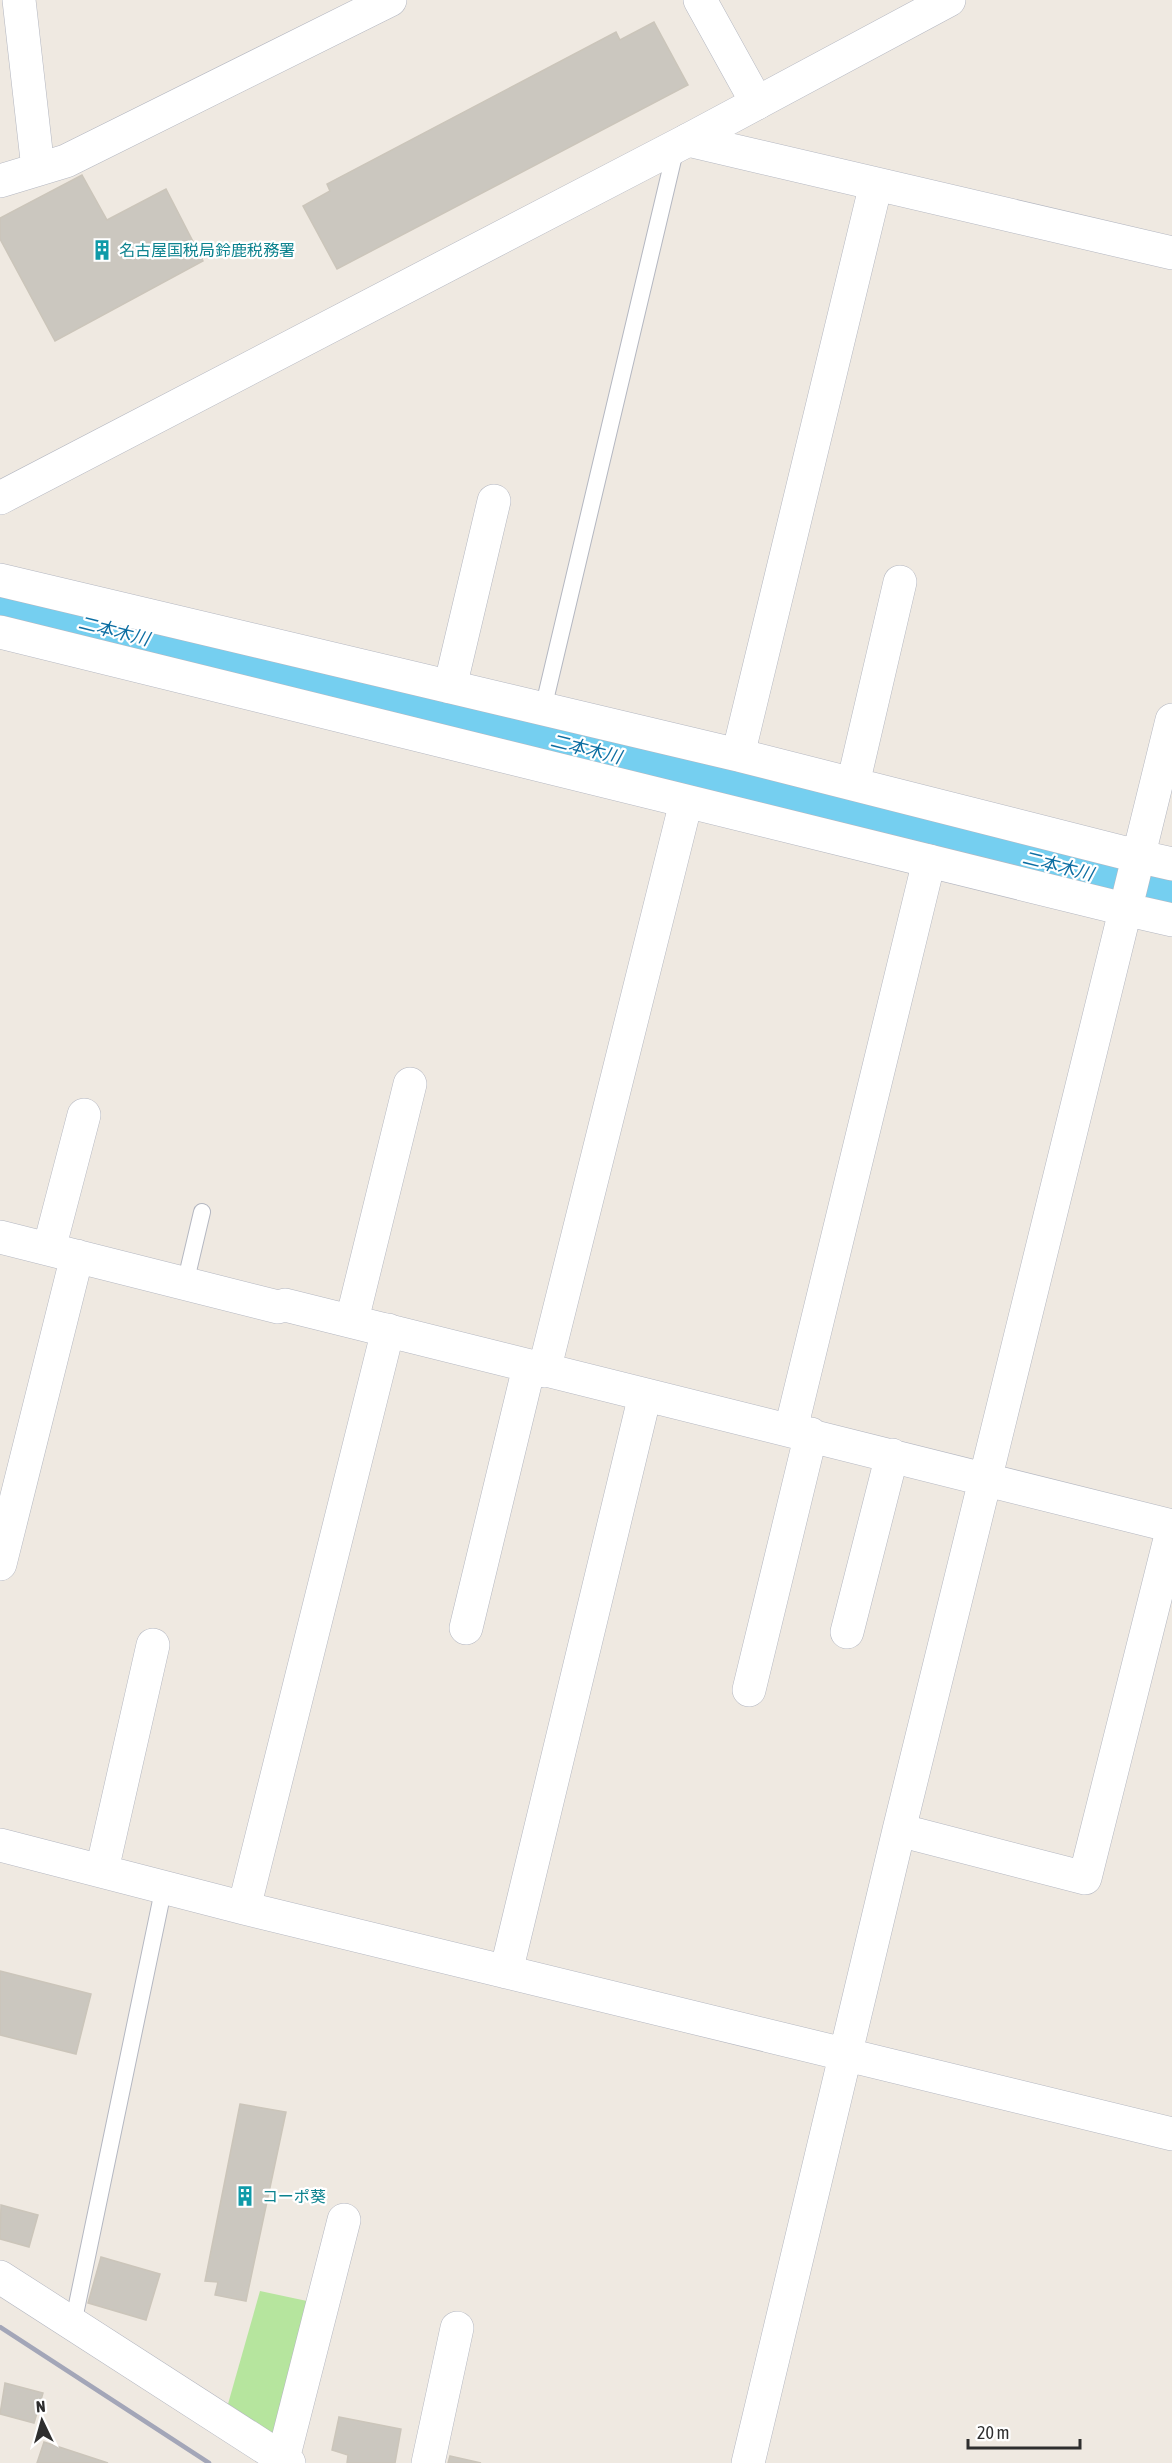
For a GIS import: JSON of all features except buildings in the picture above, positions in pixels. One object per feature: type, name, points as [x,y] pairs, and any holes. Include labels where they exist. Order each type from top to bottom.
[{"type":"street","points":[[19,0],[38,170]]},
{"type":"street","points":[[0,181],[66,161],[390,0]]},
{"type":"street","points":[[700,0],[757,103]]},
{"type":"street","points":[[0,498],[682,143],[949,0]]},
{"type":"street","points":[[682,143],[876,184],[1172,253]]},
{"type":"street","points":[[738,755],[876,184]]},
{"type":"street","points":[[450,687],[494,501]]},
{"type":"street","points":[[0,580],[738,755],[1172,864]]},
{"type":"street","points":[[853,784],[900,582]]},
{"type":"street","points":[[0,632],[1172,920]]},
{"type":"street","points":[[748,2463],[899,1830],[1172,720]]},
{"type":"street","points":[[466,1628],[537,1369],[686,802]]},
{"type":"street","points":[[749,1690],[801,1432],[929,861]]},
{"type":"street","points":[[352,1320],[410,1084]]},
{"type":"street","points":[[0,1564],[63,1253],[84,1115]]},
{"type":"street","points":[[0,1237],[278,1307],[285,1305],[352,1320],[537,1369],[801,1432],[1172,1526]]},
{"type":"street","points":[[244,1908],[388,1330]]},
{"type":"street","points":[[506,1972],[645,1395]]},
{"type":"street","points":[[847,1632],[892,1455]]},
{"type":"street","points":[[899,1830],[1085,1878],[1172,1531]]},
{"type":"street","points":[[102,1870],[153,1645]]},
{"type":"street","points":[[0,1845],[244,1908],[1172,2134]]},
{"type":"street","points":[[0,2277],[286,2461],[344,2220]]},
{"type":"street","points":[[428,2463],[457,2328]]},
{"type":"lane","points":[[543,709],[682,143]]},
{"type":"lane","points":[[185,1284],[201,1212]]},
{"type":"lane","points":[[73,2324],[164,1886]]},
{"type":"green space","points":[[260,2291],[307,2301],[278,2437],[228,2404]]},
{"type":"waterway","name":"二本木川","points":[[0,603],[1172,894]]},
{"type":"railway","points":[[0,2327],[209,2463]]},
{"type":"place","name":"名古屋国税局鈴鹿税務署","points":[[102,250]]},
{"type":"place","name":"コーポ葵","points":[[245,2196]]}]
